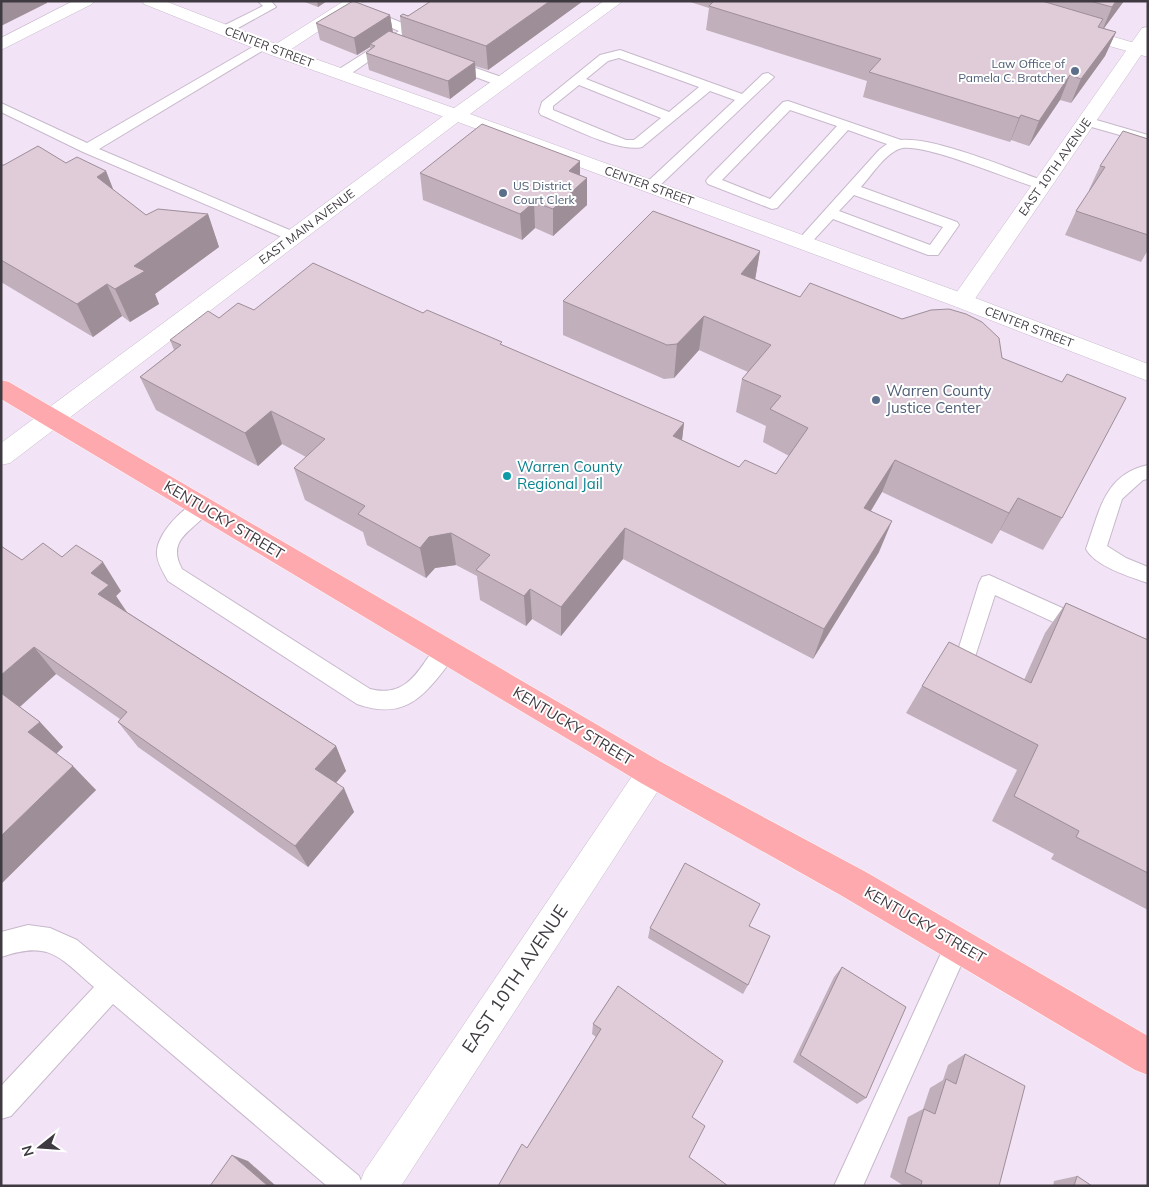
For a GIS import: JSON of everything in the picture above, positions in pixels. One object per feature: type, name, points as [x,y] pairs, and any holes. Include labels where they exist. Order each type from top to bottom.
[{"type":"main road","name":"KENTUCKY STREET","points":[[1,388],[652,773],[854,884],[1148,1057]]},
{"type":"street","points":[[1,45],[86,1]]},
{"type":"street","name":"CENTER STREET","points":[[150,1],[270,48],[962,301],[1148,373]]},
{"type":"street","name":"EAST MAIN AVENUE","points":[[1,456],[456,115],[615,1]]},
{"type":"street","points":[[270,48],[353,3]]},
{"type":"street","points":[[1066,27],[1142,50]]},
{"type":"street","name":"EAST 10TH AVENUE","points":[[962,301],[1086,121],[1142,50],[1148,32]]},
{"type":"street","name":"EAST 10TH AVENUE","points":[[378,1186],[652,773]]},
{"type":"lane","points":[[225,30],[270,8],[264,1]]},
{"type":"lane","points":[[341,74],[408,30],[353,3]]},
{"type":"lane","points":[[390,42],[408,48]]},
{"type":"lane","points":[[88,149],[270,48]]},
{"type":"lane","points":[[709,86],[637,144],[624,144],[546,112],[547,105],[604,58],[620,54],[709,86],[744,99]]},
{"type":"lane","points":[[435,58],[502,82]]},
{"type":"lane","points":[[650,187],[768,77]]},
{"type":"lane","points":[[578,80],[670,117]]},
{"type":"lane","points":[[846,124],[772,205],[713,181],[788,105],[846,124],[899,144],[911,143],[940,150],[1042,185]]},
{"type":"lane","points":[[1,107],[88,149],[294,237]]},
{"type":"lane","points":[[1086,121],[1148,139]]},
{"type":"lane","points":[[803,243],[884,153],[899,144]]},
{"type":"lane","points":[[830,213],[933,252],[952,225],[852,189]]},
{"type":"lane","points":[[1148,472],[1138,474],[1114,495],[1096,549],[1119,564],[1148,575]]},
{"type":"lane","points":[[202,507],[173,533],[167,546],[167,563],[175,575],[365,697],[386,701],[403,697],[418,687],[447,651]]},
{"type":"lane","points":[[964,660],[990,583],[1095,632]]},
{"type":"lane","points":[[1,945],[26,936],[50,939],[68,949],[349,1186]]},
{"type":"lane","points":[[848,1186],[958,945]]},
{"type":"lane","points":[[1,1106],[112,986]]},
{"type":"building","points":[[353,1],[390,15],[354,38],[316,23]]},
{"type":"building","points":[[431,1],[550,1],[486,46],[400,16],[403,14],[408,16]]},
{"type":"building","points":[[714,1],[1042,1],[1103,19],[1098,27],[1116,32],[1081,79],[1070,75],[1039,121],[1021,115],[1019,118],[869,72],[881,59],[709,6]]},
{"type":"building","points":[[1090,1],[1116,1],[1112,7]]},
{"type":"building","points":[[389,31],[475,62],[448,81],[366,53],[375,46],[370,44]]},
{"type":"building","points":[[482,124],[580,161],[569,171],[587,178],[553,209],[534,202],[520,214],[420,173]]},
{"type":"building","points":[[1123,131],[1148,139],[1148,235],[1076,211],[1105,167],[1100,166]]},
{"type":"building","points":[[38,146],[66,163],[77,157],[106,171],[97,177],[146,215],[158,209],[208,214],[134,266],[145,271],[115,289],[107,284],[77,304],[1,260],[1,165]]},
{"type":"building","points":[[653,211],[760,251],[741,274],[800,297],[810,283],[902,319],[931,310],[949,309],[966,314],[982,322],[999,338],[1002,358],[1062,382],[1067,374],[1126,398],[1062,518],[1018,498],[1009,513],[895,460],[864,508],[892,521],[824,629],[625,528],[561,607],[530,589],[524,596],[476,570],[490,555],[451,533],[429,537],[420,548],[358,514],[365,506],[294,468],[325,439],[271,411],[245,433],[140,377],[181,345],[170,340],[208,311],[219,318],[238,303],[254,310],[313,263],[423,313],[427,310],[502,342],[500,344],[684,423],[673,436],[739,467],[745,460],[776,474],[808,428],[770,409],[781,396],[742,379],[771,345],[704,316],[677,344],[667,345],[563,301]]},
{"type":"building","points":[[43,543],[62,557],[76,545],[103,562],[91,573],[109,585],[98,594],[336,746],[315,769],[344,788],[295,846],[118,722],[127,712],[34,647],[1,675],[1,546],[22,560]]},
{"type":"building","points":[[1066,603],[1148,640],[1148,873],[1076,837],[1079,831],[1014,796],[1038,745],[922,686],[949,642],[1031,683]]},
{"type":"building","points":[[1,693],[40,722],[28,732],[73,766],[1,836]]},
{"type":"building","points":[[685,863],[760,904],[749,926],[770,936],[748,985],[650,928]]},
{"type":"building","points":[[842,967],[906,1007],[866,1098],[800,1055]]},
{"type":"building","points":[[618,986],[723,1061],[692,1117],[705,1126],[689,1157],[728,1186],[498,1186],[522,1144],[527,1148],[601,1029],[593,1024]]},
{"type":"building","points":[[965,1054],[1025,1086],[999,1186],[921,1186],[922,1181],[905,1172],[924,1109],[935,1114],[946,1079],[956,1084]]},
{"type":"building","points":[[232,1155],[268,1186],[210,1186]]},
{"type":"building","points":[[1077,1176],[1092,1186],[1074,1186]]},
{"type":"place","name":"Law Office of Pamela C. Bratcher","points":[[1075,71]]},
{"type":"place","name":"US District Court Clerk","points":[[503,193]]},
{"type":"place","name":"Warren County Justice Center","points":[[876,400]]},
{"type":"place","name":"Warren County Regional Jail","points":[[507,476]]}]
